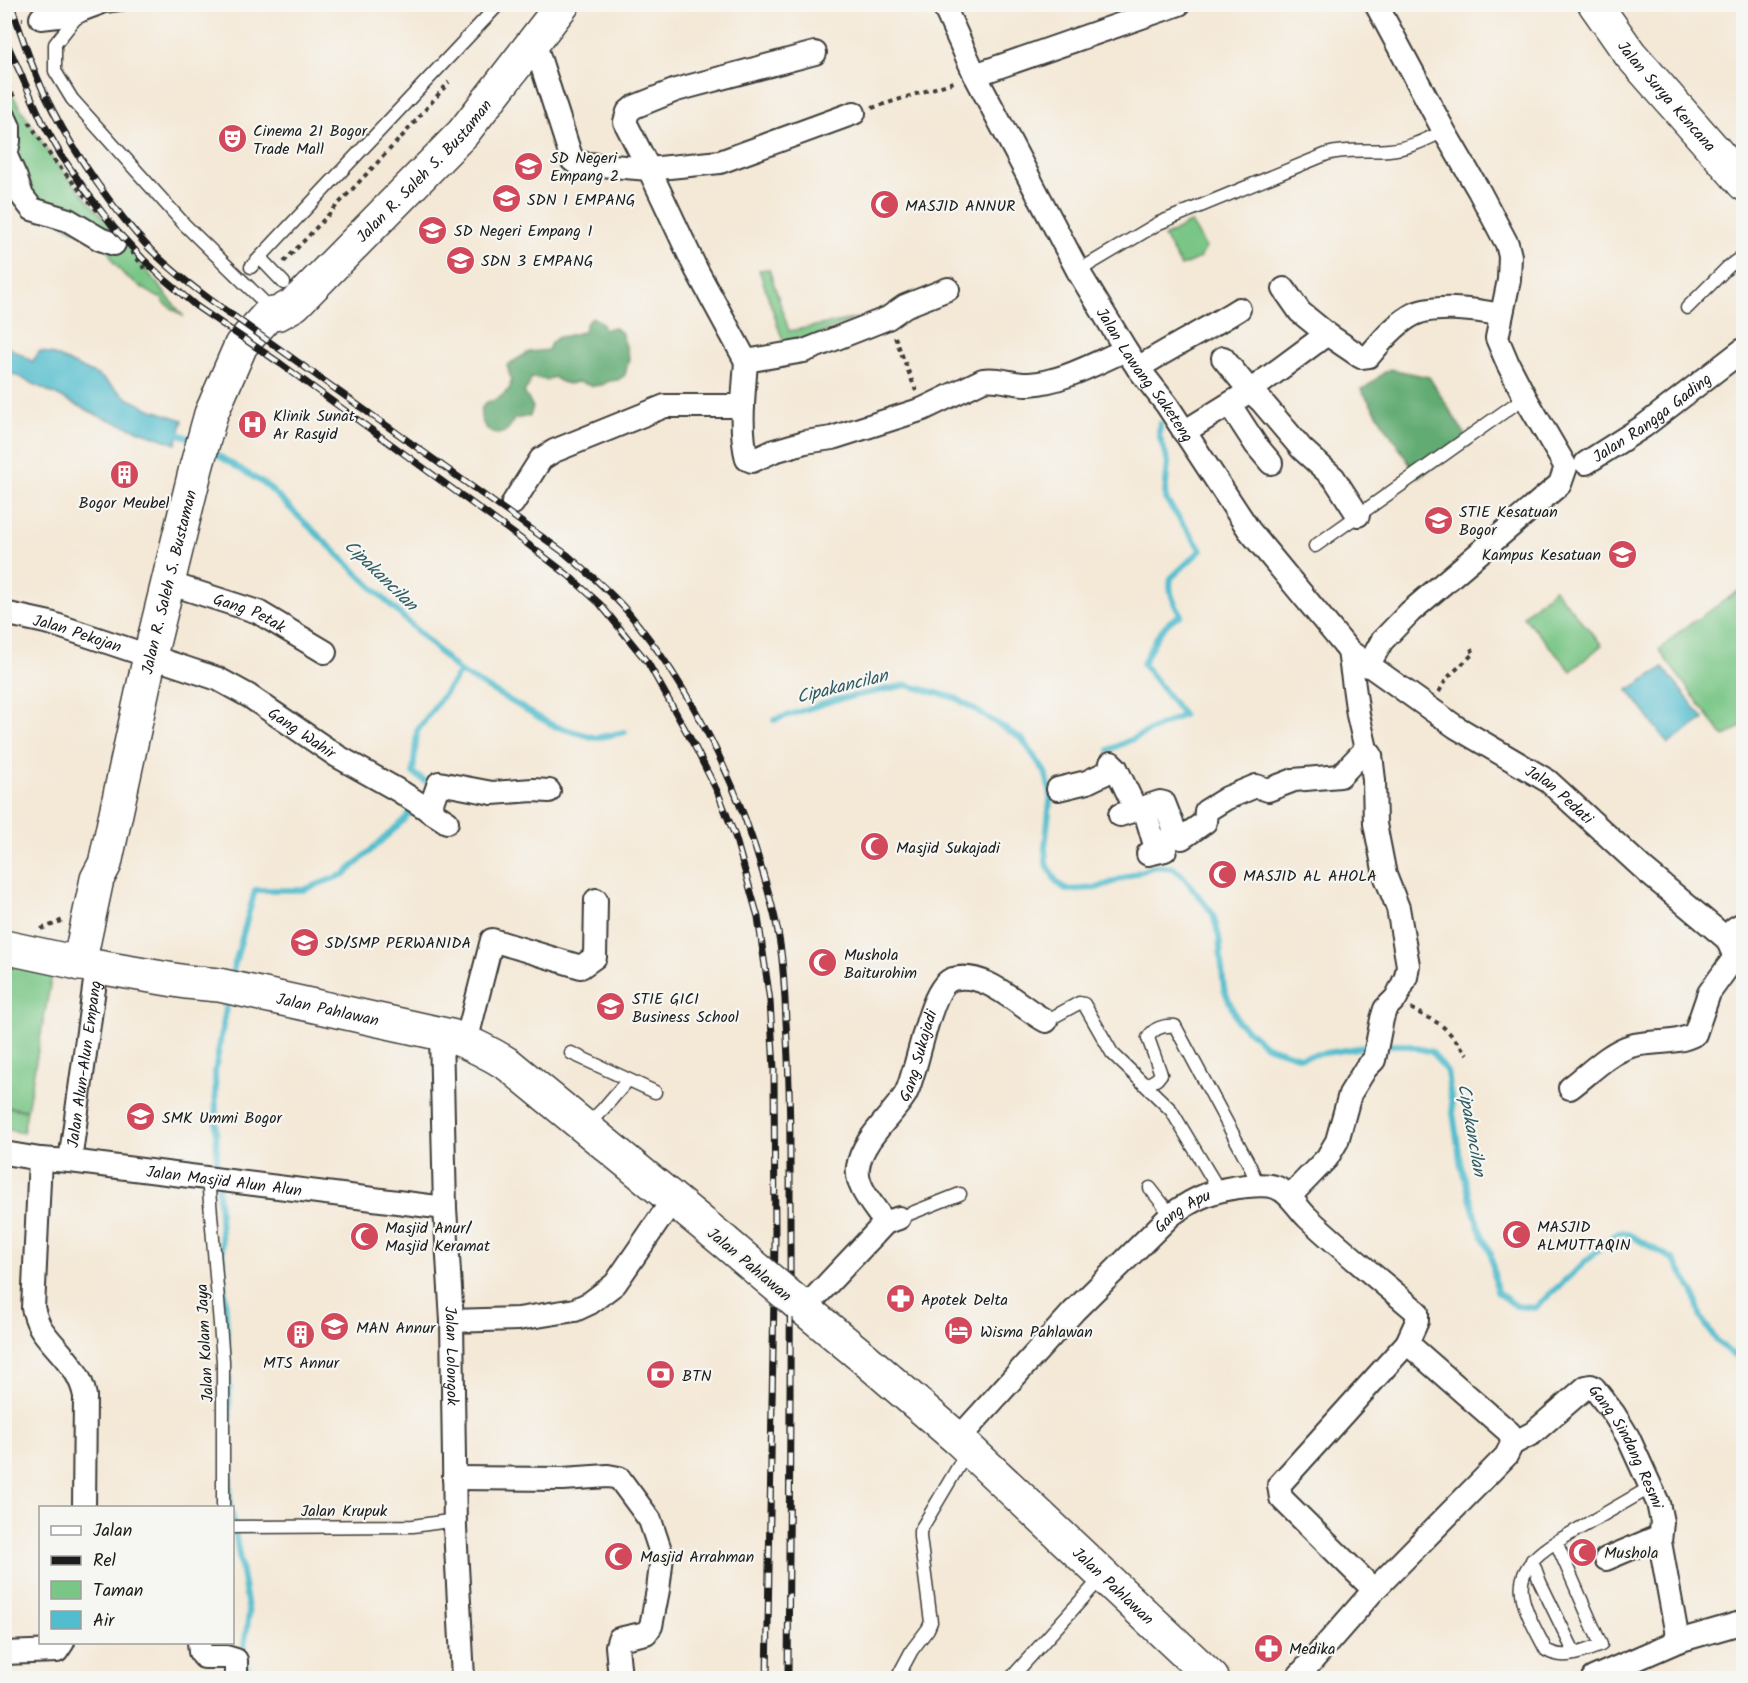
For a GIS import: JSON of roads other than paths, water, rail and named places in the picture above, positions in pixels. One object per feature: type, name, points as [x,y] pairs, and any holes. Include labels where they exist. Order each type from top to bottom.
[{"type":"main road","name":"Jalan R. Saleh S. Bustaman","points":[[89,961],[108,880],[105,864],[150,656],[196,468],[211,414],[237,341],[447,122],[539,4]]},
{"type":"main road","name":"Jalan R. Saleh S. Bustaman","points":[[271,303],[295,304],[463,133],[563,4]]},
{"type":"main road","name":"Jalan Surya Kencana","points":[[1595,4],[1630,54],[1743,184]]},
{"type":"main road","points":[[18,932],[89,961]]},
{"type":"main road","points":[[4,947],[89,961]]},
{"type":"main road","name":"Jalan Pahlawan","points":[[89,961],[186,982],[222,986],[453,1038],[482,1049],[508,1065],[725,1242],[964,1446],[1212,1678]]},
{"type":"street","points":[[41,18],[67,15],[97,4]]},
{"type":"street","name":"Jalan Lawang Saketeng","points":[[943,4],[975,75],[1078,271],[1132,359],[1167,405],[1250,530],[1348,651]]},
{"type":"street","points":[[975,75],[1179,4]]},
{"type":"street","points":[[1376,4],[1507,244],[1510,256],[1509,280],[1497,338],[1525,397],[1576,465]]},
{"type":"street","points":[[534,41],[572,160],[576,163],[649,169],[720,162],[854,113]]},
{"type":"street","points":[[815,53],[676,90],[634,107],[628,112],[625,122],[696,269],[746,361],[743,446],[747,459],[752,462],[774,451],[805,442],[832,438],[923,409],[983,380],[991,378],[1028,385],[1132,359],[1172,346],[1239,309]]},
{"type":"street","points":[[16,111],[9,127],[9,141],[5,156],[22,196],[32,210],[68,220],[100,239],[122,247]]},
{"type":"street","points":[[746,361],[804,351],[888,318],[905,306],[948,289]]},
{"type":"street","points":[[1284,289],[1300,312],[1361,357],[1369,356],[1398,324],[1412,315],[1428,310],[1475,310],[1501,315]]},
{"type":"street","points":[[1184,432],[1230,405],[1327,334]]},
{"type":"street","name":"Jalan Rangga Gading","points":[[1368,666],[1382,641],[1410,612],[1560,484],[1576,465],[1644,426],[1743,349]]},
{"type":"street","points":[[1222,358],[1302,449],[1334,478],[1358,515]]},
{"type":"street","points":[[1230,405],[1256,446],[1271,463]]},
{"type":"street","points":[[513,503],[541,459],[564,446],[665,406],[743,406]]},
{"type":"street","name":"Gang Petak","points":[[168,583],[258,612],[325,652]]},
{"type":"street","name":"Jalan Pekojan","points":[[4,613],[50,623],[150,656]]},
{"type":"street","points":[[1348,651],[1358,715],[1366,749],[1371,755],[1375,824],[1385,875],[1398,908],[1408,966],[1406,977],[1396,998],[1385,1009],[1374,1060],[1366,1068],[1350,1094],[1337,1141],[1327,1158],[1290,1196],[1306,1217],[1417,1312],[1417,1321],[1407,1343],[1279,1485],[1281,1498],[1374,1590]]},
{"type":"street","name":"Jalan Pedati","points":[[1348,651],[1456,727],[1548,781],[1735,954]]},
{"type":"street","name":"Gang Wahir","points":[[150,656],[218,679],[249,696],[337,756],[401,792],[434,814],[439,783],[492,793],[549,791]]},
{"type":"street","points":[[1133,811],[1160,802],[1164,803],[1177,836],[1182,838],[1204,822],[1206,811],[1227,798],[1257,786],[1268,790],[1294,780],[1340,776],[1366,749]]},
{"type":"street","points":[[1058,789],[1087,782],[1114,766],[1133,811],[1154,842],[1166,842],[1165,850],[1148,854]]},
{"type":"street","name":"Jalan Lolongok","points":[[463,1678],[454,1478],[452,1321],[445,1208],[453,1038],[492,939],[581,967],[595,957],[596,900]]},
{"type":"street","points":[[1570,1088],[1608,1058],[1631,1046],[1680,1040],[1695,1034],[1710,993],[1735,954],[1735,928],[1743,923]]},
{"type":"street","name":"Jalan Alun-Alun Empang","points":[[70,1161],[89,961]]},
{"type":"street","name":"Gang Sukajadi","points":[[892,1221],[861,1187],[858,1170],[861,1155],[905,1094],[914,1072],[931,1009],[947,981],[954,978],[969,978],[996,987],[1046,1021]]},
{"type":"street","name":"Jalan Masjid Alun Alun","points":[[4,1153],[40,1160],[70,1161],[445,1208]]},
{"type":"street","points":[[40,1160],[33,1308],[41,1329],[76,1371],[82,1383],[85,1396],[84,1506]]},
{"type":"street","name":"Gang Apu","points":[[964,1446],[1074,1311],[1171,1215],[1202,1195],[1219,1190],[1258,1185],[1274,1187],[1290,1196]]},
{"type":"street","points":[[452,1321],[518,1319],[575,1310],[590,1303],[615,1284],[672,1201]]},
{"type":"street","points":[[800,1306],[822,1289],[892,1221]]},
{"type":"street","points":[[1297,1678],[1374,1590],[1506,1456],[1512,1444],[1510,1433],[1407,1343]]},
{"type":"street","name":"Gang Sindang Resmi","points":[[1512,1444],[1533,1433],[1586,1387],[1591,1386],[1606,1402],[1628,1437],[1658,1503],[1662,1522],[1660,1536],[1678,1641]]},
{"type":"street","points":[[454,1478],[563,1479],[608,1476],[619,1478],[650,1520],[662,1556],[651,1626],[646,1633],[619,1639],[616,1646],[620,1678]]},
{"type":"street","name":"Gang Sindang Resmi","points":[[1606,1559],[1660,1536]]},
{"type":"street","points":[[1593,1678],[1678,1641],[1743,1622]]},
{"type":"street","points":[[4,1653],[57,1651],[62,1644]]},
{"type":"street","points":[[200,1644],[200,1652],[204,1657],[226,1657],[236,1660],[236,1678]]},
{"type":"lane","points":[[123,4],[95,8],[75,19],[55,44],[55,71],[72,99],[178,217],[271,303]]},
{"type":"lane","points":[[271,303],[255,262],[499,4]]},
{"type":"lane","points":[[1078,271],[1159,223],[1317,157],[1341,150],[1400,149],[1444,131]]},
{"type":"lane","points":[[1687,308],[1743,255]]},
{"type":"lane","points":[[1315,546],[1525,397]]},
{"type":"lane","points":[[1046,1021],[1078,1003],[1084,1004],[1112,1053],[1171,1110],[1219,1190]]},
{"type":"lane","points":[[1146,1085],[1161,1074],[1148,1038],[1151,1032],[1160,1027],[1175,1026],[1258,1185]]},
{"type":"lane","points":[[571,1053],[655,1092]]},
{"type":"lane","points":[[585,1128],[628,1080]]},
{"type":"lane","name":"Jalan Kolam Jaya","points":[[215,1179],[223,1361],[224,1506]]},
{"type":"lane","points":[[1150,1188],[1171,1215]]},
{"type":"lane","points":[[892,1221],[960,1194]]},
{"type":"lane","points":[[897,1678],[931,1622],[920,1531],[961,1462],[964,1446]]},
{"type":"lane","points":[[1556,1542],[1601,1645],[1561,1656],[1546,1650],[1521,1592],[1521,1582],[1532,1560],[1546,1548],[1556,1542],[1652,1487]]},
{"type":"lane","name":"Jalan Krupuk","points":[[238,1527],[413,1526],[456,1520]]},
{"type":"lane","points":[[1532,1560],[1540,1582],[1575,1654]]},
{"type":"lane","points":[[1011,1678],[1104,1576]]},
{"type":"water","points":[[5,344],[32,362],[40,351],[54,355],[99,376],[129,399],[183,420],[176,444],[99,416],[5,370]]},
{"type":"water","points":[[1663,668],[1704,719],[1668,744],[1628,690]]},
{"type":"waterway","points":[[1109,750],[1183,715],[1143,664],[1163,629],[1181,615],[1171,593],[1171,578],[1201,550],[1165,495],[1168,462],[1159,435],[1160,424]]},
{"type":"waterway","name":"Cipakancilan","points":[[171,431],[192,439]]},
{"type":"waterway","name":"Cipakancilan","points":[[211,451],[266,485],[460,672],[554,726],[596,738],[625,732]]},
{"type":"waterway","points":[[430,788],[431,785],[413,773],[417,731],[460,672]]},
{"type":"waterway","name":"Cipakancilan","points":[[774,720],[835,700],[907,685],[956,698],[1022,739],[1045,772],[1051,793],[1045,847],[1046,863],[1056,881],[1066,890],[1097,888],[1155,866],[1173,868],[1182,875],[1213,914],[1219,937],[1224,989],[1238,1022],[1266,1046],[1300,1057],[1371,1046]]},
{"type":"waterway","points":[[231,978],[255,890],[303,890],[345,874],[404,820],[414,807]]},
{"type":"waterway","points":[[217,1174],[215,1071],[228,997]]},
{"type":"waterway","name":"Cipakancilan","points":[[1381,1045],[1406,1045],[1432,1052],[1447,1072],[1461,1166],[1479,1228],[1491,1254],[1497,1292],[1516,1306],[1535,1308],[1613,1236],[1619,1232],[1626,1233],[1673,1259],[1694,1293],[1701,1318],[1717,1341],[1729,1352],[1744,1360]]},
{"type":"waterway","points":[[218,1185],[229,1366]]},
{"type":"waterway","points":[[229,1379],[231,1506]]},
{"type":"waterway","points":[[234,1525],[249,1614],[243,1653],[250,1674],[266,1678]]},
{"type":"railway","points":[[11,4],[35,72],[63,129],[110,201],[136,234],[169,267],[200,292],[566,554],[598,581],[627,611],[672,672],[710,738],[727,773],[754,844],[776,920],[784,983],[789,1077],[790,1160],[788,1678]]},
{"type":"railway","points":[[4,37],[42,121],[61,155],[115,229],[143,259],[196,306],[281,364],[517,536],[568,575],[600,604],[648,663],[718,793],[735,836],[758,917],[770,1001],[774,1069],[775,1241],[767,1678]]},
{"type":"place","name":"Cinema 21 Bogor Trade Mall","points":[[232,139]]},
{"type":"place","name":"SD Negeri Empang 2","points":[[529,166]]},
{"type":"place","name":"SDN 1 EMPANG","points":[[506,199]]},
{"type":"place","name":"MASJID ANNUR","points":[[884,205]]},
{"type":"place","name":"SD Negeri Empang 1","points":[[433,230]]},
{"type":"place","name":"SDN 3 EMPANG","points":[[460,260]]},
{"type":"place","name":"Klinik Sunat Ar Rasyid","points":[[252,424]]},
{"type":"place","name":"Bogor Meubel","points":[[124,474]]},
{"type":"place","name":"STIE Kesatuan Bogor","points":[[1438,520]]},
{"type":"place","name":"Kampus Kesatuan","points":[[1622,554]]},
{"type":"place","name":"Masjid Sukajadi","points":[[875,847]]},
{"type":"place","name":"MASJID AL AHOLA","points":[[1222,875]]},
{"type":"place","name":"SD/SMP PERWANIDA","points":[[304,942]]},
{"type":"place","name":"Mushola Baiturohim","points":[[823,963]]},
{"type":"place","name":"STIE GICI Business School","points":[[611,1007]]},
{"type":"place","name":"SMK Ummi Bogor","points":[[141,1117]]},
{"type":"place","name":"MASJID ALMUTTAQIN","points":[[1516,1235]]},
{"type":"place","name":"Masjid Anur/ Masjid Keramat","points":[[364,1236]]},
{"type":"place","name":"Apotek Delta","points":[[900,1299]]},
{"type":"place","name":"MAN Annur","points":[[335,1327]]},
{"type":"place","name":"Wisma Pahlawan","points":[[959,1331]]},
{"type":"place","name":"MTS Annur","points":[[301,1334]]},
{"type":"place","name":"BTN","points":[[661,1375]]},
{"type":"place","name":"Mushola","points":[[1583,1552]]},
{"type":"place","name":"Masjid Arrahman","points":[[619,1556]]},
{"type":"place","name":"Medika","points":[[1268,1648]]}]
